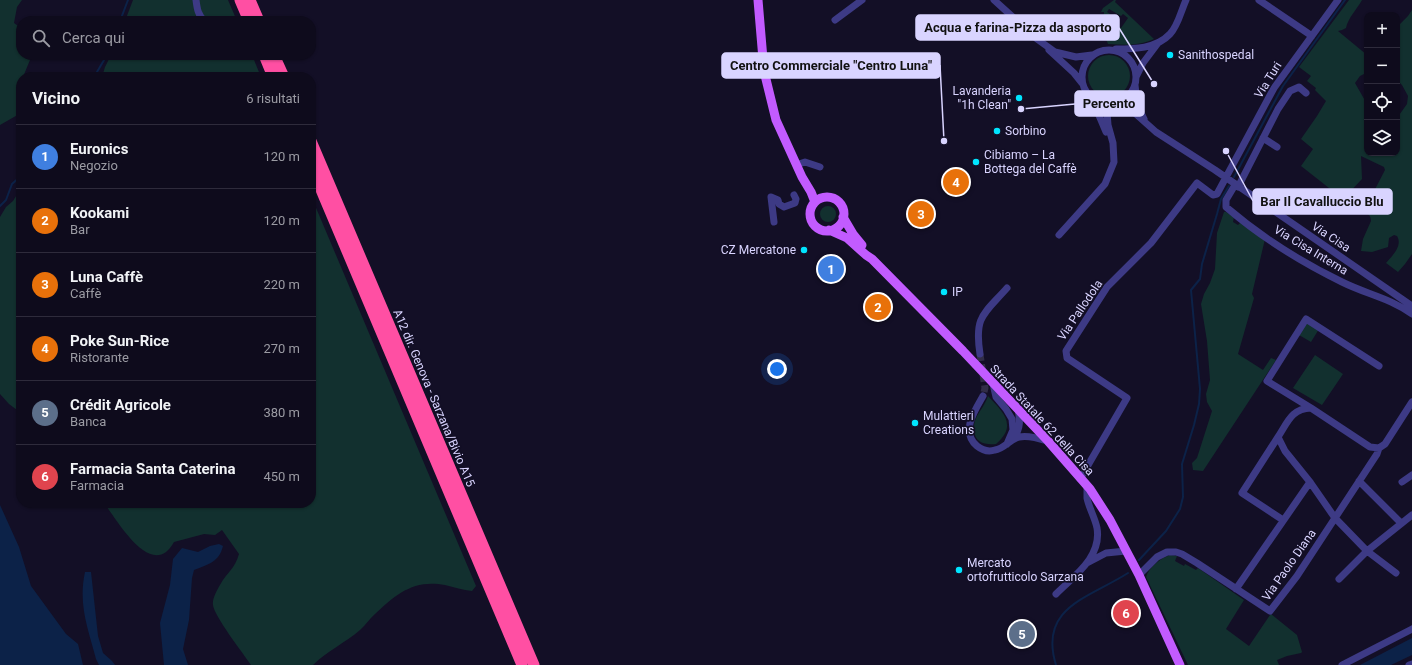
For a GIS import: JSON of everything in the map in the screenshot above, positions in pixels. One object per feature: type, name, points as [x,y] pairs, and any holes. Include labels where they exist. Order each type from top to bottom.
[{"type":"highway","points":[[240,0],[247,16]]},
{"type":"highway","points":[[250,0],[257,16]]},
{"type":"highway","points":[[266,60],[271,72]]},
{"type":"highway","points":[[276,60],[282,72]]},
{"type":"highway","name":"A12 dir. Genova - Sarzana/Bivio A15","points":[[316,153],[534,665]]},
{"type":"highway","points":[[316,178],[522,665]]},
{"type":"main road","name":"Strada Statale 62 della Cisa","points":[[758,0],[764,71],[776,120],[796,165],[815,202],[810,210],[812,222],[820,229],[829,230],[848,238],[866,256],[872,259]]},
{"type":"main road","name":"Strada Statale 62 della Cisa","points":[[796,165],[812,186],[829,197],[835,198],[840,203],[844,210],[844,217],[853,234],[869,253],[872,259],[963,351],[1048,441],[1084,482],[1110,520],[1138,575],[1180,665]]},
{"type":"main road","points":[[815,202],[821,198],[829,197]]},
{"type":"main road","points":[[829,230],[840,225],[844,217]]},
{"type":"street","points":[[196,0],[200,16]]},
{"type":"street","points":[[835,20],[862,0]]},
{"type":"street","points":[[994,0],[1074,73],[1082,83],[1104,125],[1114,152]]},
{"type":"street","points":[[1088,94],[1094,100],[1101,103],[1109,104],[1125,99],[1131,93],[1143,63],[1158,43],[1171,34],[1186,0]]},
{"type":"street","points":[[1260,0],[1312,36]]},
{"type":"street","name":"Via Turi","points":[[1226,178],[1274,88],[1338,0]]},
{"type":"street","points":[[1037,39],[1055,52],[1076,56],[1092,55]]},
{"type":"street","points":[[1082,83],[1081,75],[1086,61],[1097,52],[1110,49],[1134,49],[1158,43]]},
{"type":"street","points":[[1110,49],[1118,51],[1128,58],[1135,69],[1136,79]]},
{"type":"street","name":"Via Cisa","points":[[1136,79],[1136,93],[1140,112],[1156,132]]},
{"type":"street","points":[[1236,186],[1278,109],[1290,91],[1299,87],[1306,93]]},
{"type":"street","name":"Via Cisa","points":[[1118,102],[1128,107],[1156,132],[1215,170],[1236,186],[1412,306]]},
{"type":"street","points":[[1059,234],[1105,184],[1114,162],[1113,143],[1108,125],[1107,112],[1109,104]]},
{"type":"street","points":[[1263,138],[1277,147]]},
{"type":"street","points":[[796,165],[805,162],[820,167]]},
{"type":"street","name":"Via Pallodola","points":[[1084,482],[1127,398],[1067,358],[1066,351],[1107,287],[1151,243],[1197,184],[1213,195],[1217,194],[1226,178]]},
{"type":"street","name":"Via Cisa Interna","points":[[1236,186],[1226,200],[1226,207],[1236,216],[1315,268],[1344,283],[1396,303],[1412,314]]},
{"type":"street","points":[[774,222],[771,197],[778,200],[779,204],[784,207],[795,203],[796,200],[794,195]]},
{"type":"street","points":[[980,354],[977,338],[981,317],[1007,288]]},
{"type":"street","points":[[1378,448],[1370,446],[1267,381],[1306,319],[1379,366]]},
{"type":"street","points":[[993,384],[996,397],[1012,419],[1013,430],[1007,444]]},
{"type":"street","points":[[983,396],[971,416],[969,426],[973,443],[980,448],[987,451],[996,450],[1019,437],[1037,438],[1048,441]]},
{"type":"street","name":"Via Paolo Diana","points":[[1138,575],[1157,557],[1167,552],[1176,552],[1197,563],[1270,611],[1297,576],[1377,454],[1378,448],[1385,444],[1412,402]]},
{"type":"street","points":[[1283,520],[1242,493],[1291,417],[1296,412],[1311,408]]},
{"type":"street","points":[[1007,444],[1016,435],[1018,430],[1020,418],[1018,409]]},
{"type":"street","points":[[1278,437],[1285,451],[1310,482],[1335,518],[1367,551],[1396,573]]},
{"type":"street","points":[[1402,482],[1412,474]]},
{"type":"street","points":[[1359,481],[1401,524]]},
{"type":"street","points":[[1084,482],[1087,499],[1096,526],[1098,541],[1096,548],[1087,564]]},
{"type":"street","points":[[1236,589],[1310,482]]},
{"type":"street","points":[[1339,579],[1367,551],[1412,515]]},
{"type":"street","points":[[1056,594],[1087,564],[1106,554],[1126,551]]},
{"type":"street","points":[[1342,665],[1412,629]]},
{"type":"green space","points":[[0,0],[22,0],[17,7],[14,23],[16,24],[16,60],[30,60],[25,72],[16,72],[16,116],[0,125]]},
{"type":"green space","points":[[133,0],[228,0],[235,16],[127,16]]},
{"type":"green space","points":[[1116,0],[1115,2],[1154,39],[1137,44],[1108,44],[1106,39],[1112,37],[1112,28],[1103,26],[1104,12],[1101,12],[1103,8]],"holes":[[[1109,9],[1121,16],[1123,14],[1128,18],[1121,28],[1110,21],[1113,16],[1107,12]]]},
{"type":"green space","points":[[1349,0],[1362,0],[1346,28],[1338,31],[1364,53],[1364,74],[1360,76],[1355,83],[1364,99],[1364,156],[1400,156],[1400,114],[1407,104],[1408,96],[1400,83],[1400,24],[1412,10],[1412,254],[1398,272],[1386,263],[1398,247],[1399,243],[1397,236],[1394,235],[1389,238],[1388,247],[1372,252],[1361,251],[1363,239],[1371,219],[1367,213],[1361,212],[1361,210],[1364,207],[1375,213],[1379,213],[1384,205],[1371,197],[1385,170],[1384,167],[1361,156],[1362,179],[1343,199],[1301,166],[1313,149],[1301,139],[1326,101],[1315,90],[1316,88],[1307,81],[1311,76],[1299,67]]},
{"type":"green space","points":[[1105,55],[1113,55],[1121,58],[1127,64],[1130,76],[1127,88],[1121,94],[1113,97],[1105,97],[1097,94],[1091,88],[1088,80],[1088,72],[1091,64],[1097,58]]},
{"type":"green space","points":[[108,60],[254,60],[259,72],[104,72]]},
{"type":"green space","points":[[16,196],[16,409],[0,394],[0,217],[6,207]]},
{"type":"green space","points":[[828,206],[835,211],[836,214],[831,221],[828,222],[821,217],[820,214],[825,207]]},
{"type":"green space","points":[[316,208],[476,586],[472,591],[445,585],[424,584],[406,590],[390,600],[354,635],[324,655],[313,665],[251,665],[223,626],[213,605],[214,597],[218,589],[233,567],[239,554],[222,530],[215,535],[204,534],[174,542],[165,553],[156,555],[146,552],[136,544],[117,522],[107,508],[316,508]]},
{"type":"green space","points":[[1224,212],[1234,217],[1233,222],[1238,225],[1241,222],[1265,239],[1252,294],[1254,298],[1238,354],[1263,370],[1271,358],[1276,360],[1203,471],[1193,470],[1192,463],[1197,458],[1212,411],[1207,402],[1206,394],[1210,380],[1207,341],[1201,304],[1215,269],[1217,233]]},
{"type":"green space","points":[[1306,323],[1319,329],[1311,342],[1299,335]]},
{"type":"green space","points":[[1315,355],[1343,374],[1322,405],[1293,388]]},
{"type":"green space","points":[[988,396],[1003,413],[1007,425],[1003,437],[996,444],[981,442],[976,438],[974,430],[975,420]]},
{"type":"green space","points":[[1170,555],[1177,556],[1175,561],[1184,566],[1185,564],[1196,570],[1198,568],[1244,600],[1226,629],[1249,646],[1271,614],[1297,635],[1302,652],[1277,660],[1279,665],[1188,665],[1146,577],[1156,563]]},
{"type":"water","points":[[0,505],[19,547],[31,586],[66,634],[78,644],[83,665],[0,665]]},
{"type":"water","points":[[219,544],[223,546],[219,556],[213,562],[194,570],[189,620],[183,649],[188,665],[164,665],[160,623],[170,585],[173,559],[182,548],[198,552],[210,546]]},
{"type":"water","points":[[85,572],[91,572],[98,636],[103,653],[115,665],[99,665],[96,659],[83,606],[83,584]]},
{"type":"water","points":[[1412,638],[1412,655],[1391,665],[1360,665]]},
{"type":"waterway","points":[[122,16],[128,0]]},
{"type":"waterway","points":[[1234,177],[1283,86],[1345,0]]},
{"type":"waterway","points":[[97,72],[104,60]]},
{"type":"waterway","points":[[0,206],[6,200],[12,184],[16,180]]},
{"type":"waterway","points":[[1139,560],[1166,531],[1180,509],[1183,497],[1182,464],[1194,425],[1199,404],[1200,389],[1191,290],[1200,279],[1202,264],[1221,199],[1229,186]]},
{"type":"waterway","points":[[1056,665],[1052,645],[1054,630],[1061,617],[1083,598],[1128,573]]},
{"type":"tunnel","points":[[980,354],[985,388],[983,396]]},
{"type":"place","name":"Sanithospedal","points":[[1170,55]]},
{"type":"place","name":"Acqua e farina-Pizza da asporto","points":[[1154,84]]},
{"type":"place","name":"Lavanderia \"1h Clean\"","points":[[1019,98]]},
{"type":"place","name":"Percento","points":[[1021,109]]},
{"type":"place","name":"Sorbino","points":[[997,131]]},
{"type":"place","name":"Centro Commerciale \"Centro Luna\"","points":[[944,141]]},
{"type":"place","name":"Bar Il Cavalluccio Blu","points":[[1226,151]]},
{"type":"place","name":"Cibiamo – La Bottega del Caffè","points":[[976,162]]},
{"type":"place","name":"Poke Sun-Rice","points":[[956,182]]},
{"type":"place","name":"Luna Caffè","points":[[921,214]]},
{"type":"place","name":"CZ Mercatone","points":[[804,250]]},
{"type":"place","name":"Euronics","points":[[831,269]]},
{"type":"place","name":"IP","points":[[944,292]]},
{"type":"place","name":"Kookami","points":[[878,307]]},
{"type":"place","name":"Mulattieri Creations","points":[[915,423]]},
{"type":"place","name":"Mercato ortofrutticolo Sarzana","points":[[959,570]]},
{"type":"place","name":"Farmacia Santa Caterina","points":[[1126,613]]},
{"type":"place","name":"Crédit Agricole","points":[[1022,634]]}]
